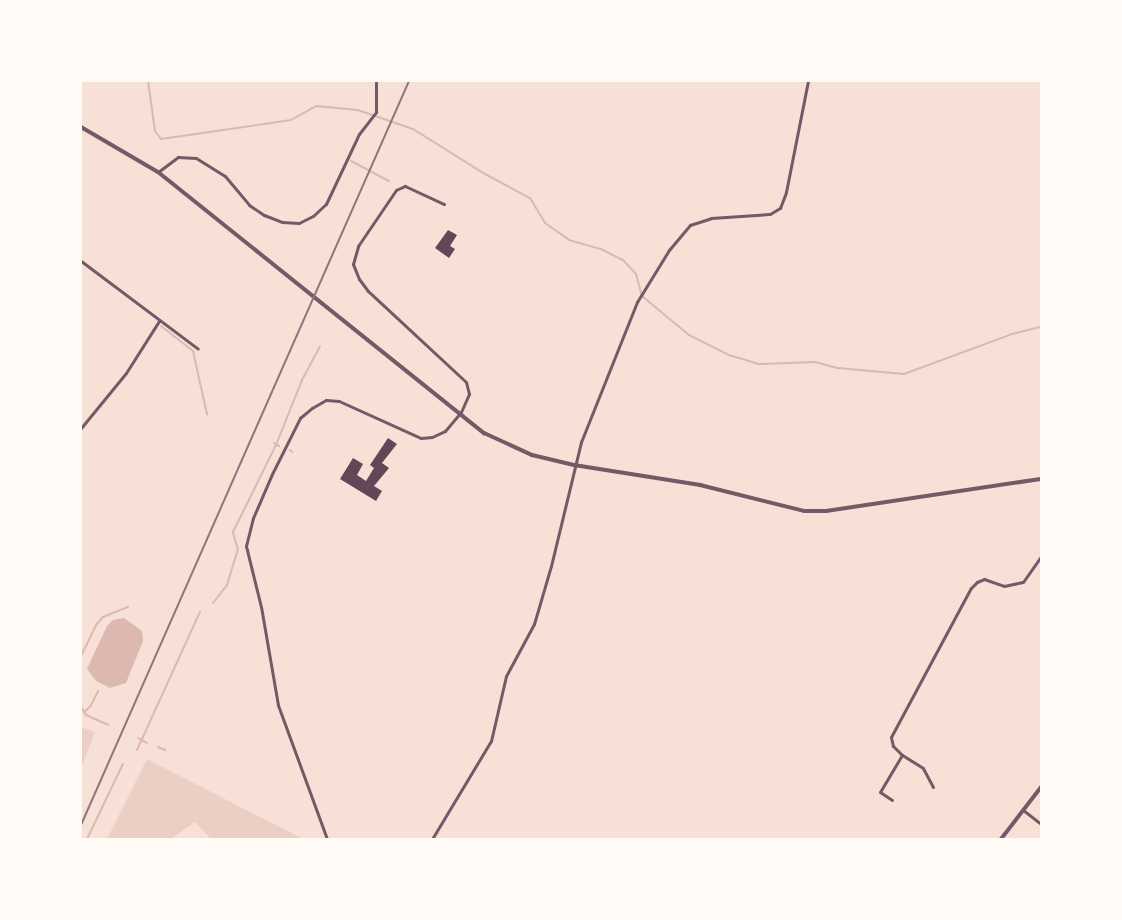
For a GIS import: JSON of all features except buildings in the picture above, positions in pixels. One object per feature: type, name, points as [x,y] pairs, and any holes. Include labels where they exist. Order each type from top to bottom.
[{"type":"street","points":[[158,172],[178,157],[196,158],[225,176],[249,205],[264,215],[282,222],[299,223],[313,216],[326,204],[358,134],[376,112],[375,81]]},
{"type":"street","points":[[432,839],[491,741],[506,676],[534,624],[551,566],[574,465],[637,302],[682,233],[699,220],[770,214],[780,208],[786,192],[808,81]]},
{"type":"street","points":[[81,127],[158,172],[483,433],[532,455],[574,465],[673,480],[804,511],[825,511],[1041,479]]},
{"type":"street","points":[[327,839],[278,705],[263,618],[246,546],[253,518],[300,418],[326,400],[339,401],[421,438],[438,435],[459,415],[469,394],[466,382],[368,291],[359,279],[353,264],[358,246],[396,190],[405,186],[444,204]]},
{"type":"street","points":[[81,261],[198,349]]},
{"type":"street","points":[[81,428],[126,373],[159,321]]},
{"type":"street","points":[[933,786],[923,768],[902,755],[893,746],[891,737],[971,588],[984,579],[1012,586],[1023,582],[1039,563],[1041,556]]},
{"type":"street","points":[[892,800],[880,792],[902,755]]},
{"type":"street","points":[[1000,839],[1041,787]]},
{"type":"street","points":[[1023,810],[1041,824]]},
{"type":"shaded area","points":[[124,618],[142,631],[143,641],[126,683],[110,688],[96,681],[87,669],[107,626],[113,620]]},
{"type":"shaded area","points":[[81,727],[95,732],[81,768]]},
{"type":"shaded area","points":[[147,759],[303,839],[211,839],[195,822],[171,839],[107,839]]},
{"type":"waterway","points":[[148,81],[155,131],[161,139],[291,120],[316,106],[358,110],[413,129],[485,174],[530,198],[545,223],[569,240],[601,249],[623,260],[636,274],[642,296],[689,335],[729,355],[759,364],[815,362],[838,368],[904,374],[1012,334],[1041,327]]},
{"type":"waterway","points":[[351,161],[389,181]]},
{"type":"waterway","points":[[161,326],[193,351],[207,414]]},
{"type":"waterway","points":[[213,603],[227,585],[238,550],[233,532],[276,445],[302,380],[320,346]]},
{"type":"waterway","points":[[274,443],[279,446]]},
{"type":"waterway","points":[[81,656],[96,625],[103,617],[128,607]]},
{"type":"waterway","points":[[137,750],[200,612]]},
{"type":"waterway","points":[[84,712],[90,707],[98,691]]},
{"type":"waterway","points":[[81,707],[86,715],[108,725]]},
{"type":"waterway","points":[[138,738],[147,743]]},
{"type":"waterway","points":[[158,747],[165,750]]},
{"type":"waterway","points":[[87,839],[123,764]]},
{"type":"railway","points":[[81,825],[409,81]]}]
